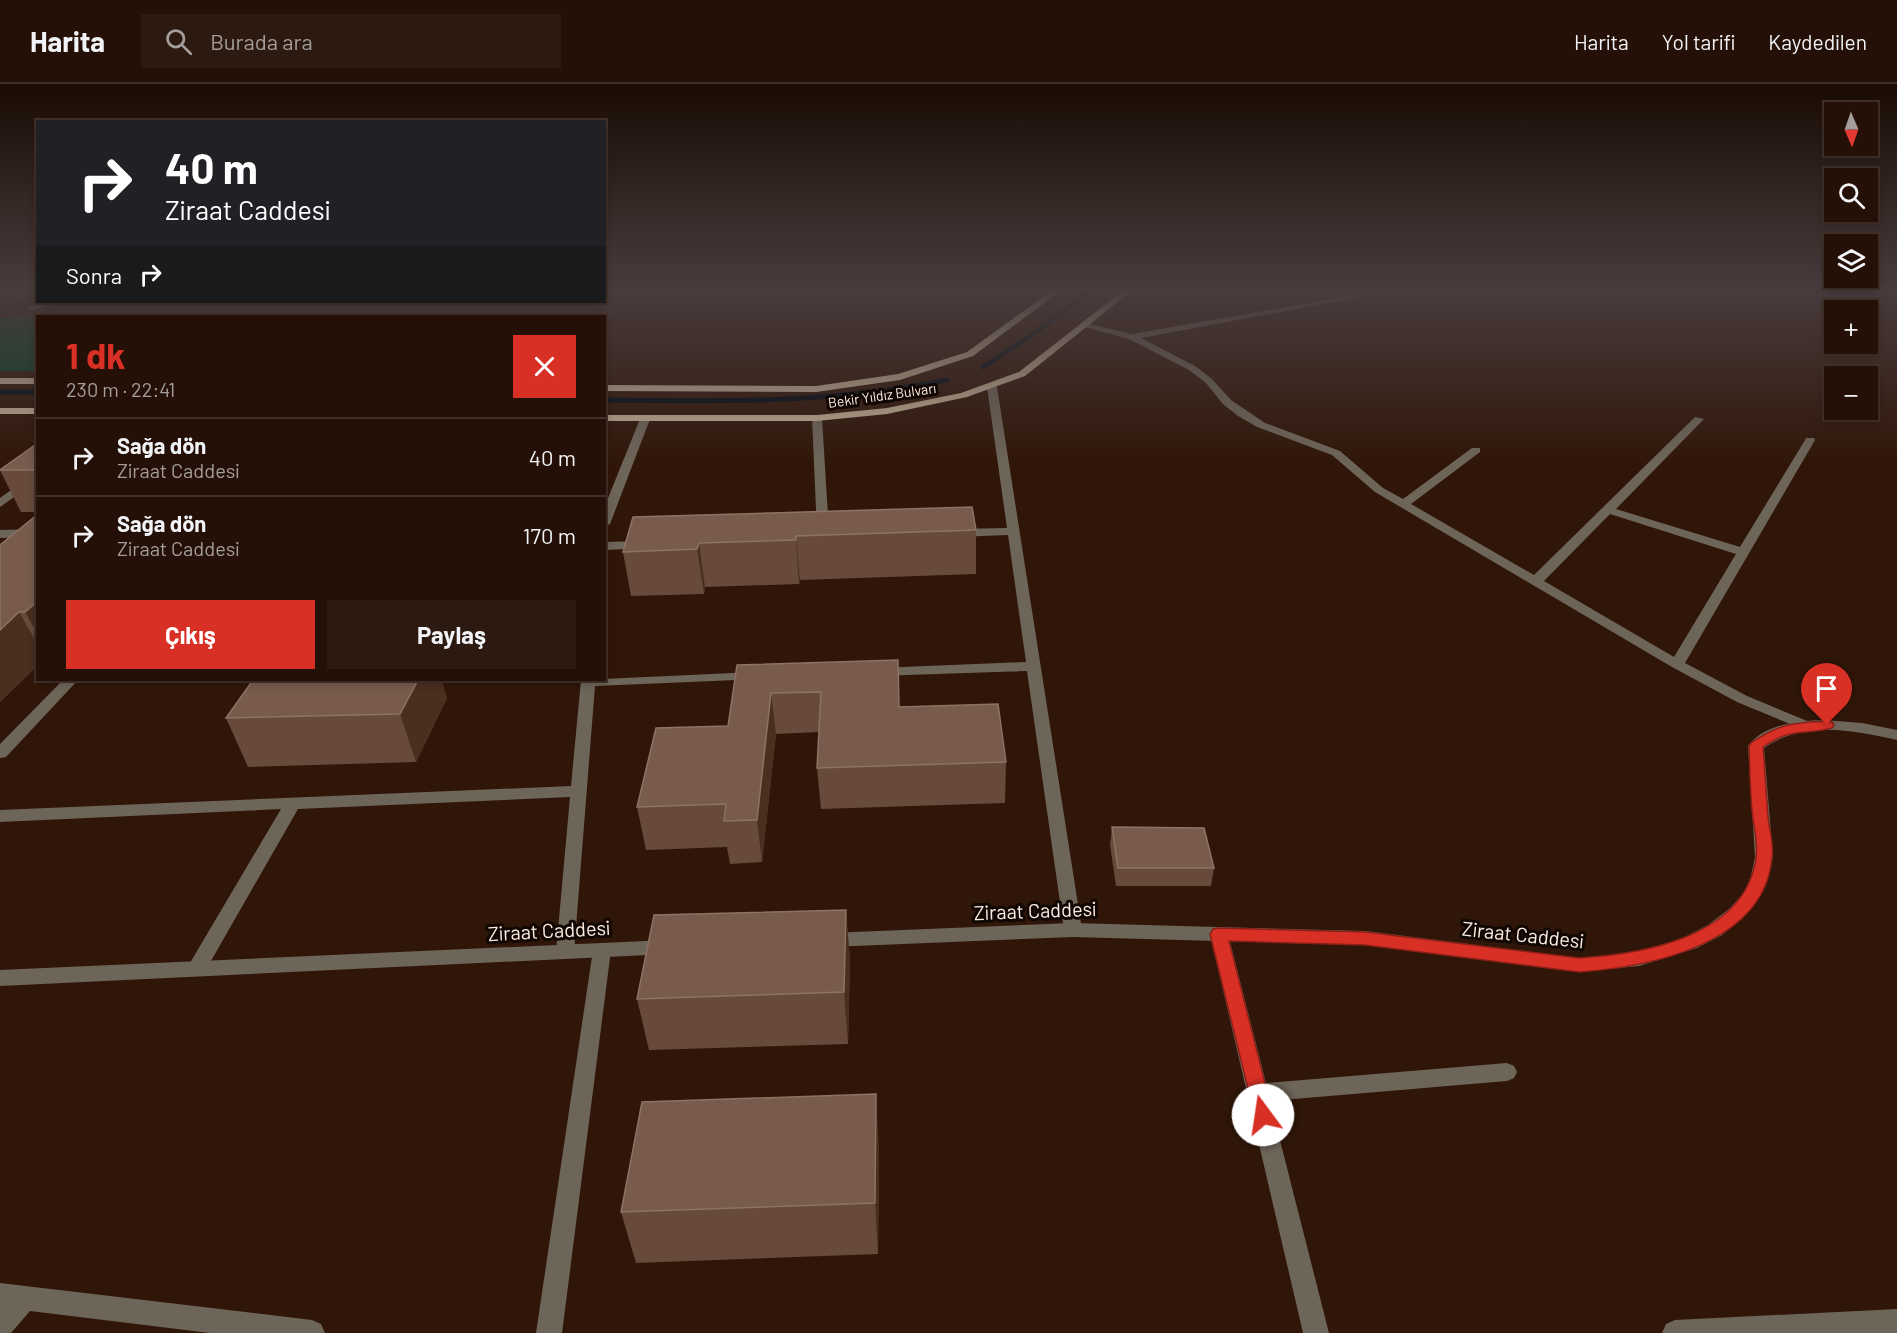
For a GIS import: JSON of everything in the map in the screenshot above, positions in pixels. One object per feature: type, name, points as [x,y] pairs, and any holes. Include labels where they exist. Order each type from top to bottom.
[{"type":"main road","name":"Bekir Yıldız Bulvarı","points":[[606,388],[816,389],[855,386],[938,366],[970,354],[979,347]]},
{"type":"main road","name":"Bekir Yıldız Bulvarı","points":[[606,418],[817,418],[895,410],[992,387],[1022,374],[1057,347]]},
{"type":"main road","points":[[0,381],[36,381]]},
{"type":"main road","points":[[0,411],[36,411]]},
{"type":"street","points":[[1151,347],[1201,375],[1227,402],[1251,420],[1336,453],[1379,490],[1677,664],[1742,699],[1807,726]]},
{"type":"street","points":[[992,387],[1073,930]]},
{"type":"street","points":[[817,418],[823,538]]},
{"type":"street","points":[[606,519],[645,419]]},
{"type":"street","points":[[1536,581],[1699,419]]},
{"type":"street","points":[[1677,664],[1810,440]]},
{"type":"street","points":[[1403,504],[1476,450]]},
{"type":"street","points":[[0,504],[36,476]]},
{"type":"street","points":[[1608,510],[1744,552]]},
{"type":"street","points":[[942,533],[1014,531]]},
{"type":"street","points":[[0,534],[36,533]]},
{"type":"street","points":[[606,546],[662,544]]},
{"type":"street","points":[[858,672],[1034,666]]},
{"type":"street","points":[[606,680],[776,675]]},
{"type":"street","points":[[0,753],[70,681]]},
{"type":"street","points":[[565,952],[588,681]]},
{"type":"street","name":"Ziraat Caddesi","points":[[812,941],[1073,930],[1365,938],[1579,965],[1611,963],[1666,952],[1690,943],[1715,930],[1736,914],[1751,896],[1761,876],[1764,857],[1756,746],[1775,732],[1807,726],[1849,727],[1896,733]]},
{"type":"street","points":[[0,816],[579,791]]},
{"type":"street","points":[[197,968],[292,804]]},
{"type":"street","points":[[1219,934],[1316,1333]]},
{"type":"street","name":"Ziraat Caddesi","points":[[0,978],[684,946]]},
{"type":"street","points":[[549,1333],[602,950]]},
{"type":"street","points":[[1258,1093],[1507,1072]]},
{"type":"street","points":[[0,1295],[312,1333]]},
{"type":"street","points":[[0,1327],[25,1298]]},
{"type":"street","points":[[1675,1333],[1814,1330],[1897,1322]]},
{"type":"green space","points":[[0,347],[36,347],[36,371],[0,371]]},
{"type":"building","points":[[36,444],[36,470],[0,470]]},
{"type":"building","points":[[972,507],[976,530],[796,536],[796,540],[699,543],[697,549],[623,552],[633,517]]},
{"type":"building","points":[[36,516],[36,603],[25,612],[19,612],[0,630],[0,545]]},
{"type":"building","points":[[898,660],[899,707],[998,704],[1006,762],[817,768],[821,692],[771,693],[757,820],[724,821],[726,804],[637,807],[656,728],[728,726],[737,665]]},
{"type":"building","points":[[252,681],[417,681],[400,714],[226,718]]},
{"type":"building","points":[[1112,827],[1204,828],[1214,868],[1118,868]]},
{"type":"building","points":[[846,910],[844,992],[637,999],[654,915]]},
{"type":"building","points":[[876,1094],[875,1203],[621,1212],[642,1102]]},
{"type":"waterway","points":[[983,367],[1013,347]]},
{"type":"waterway","points":[[606,400],[733,401],[819,397],[904,388],[947,380]]},
{"type":"waterway","points":[[0,392],[36,392]]},
{"type":"route","points":[[1263,1115],[1219,934],[1365,938],[1579,965],[1611,963],[1666,952],[1715,930],[1736,914],[1751,896],[1761,876],[1764,838],[1760,818],[1756,746],[1775,732],[1789,728],[1827,725]]}]
